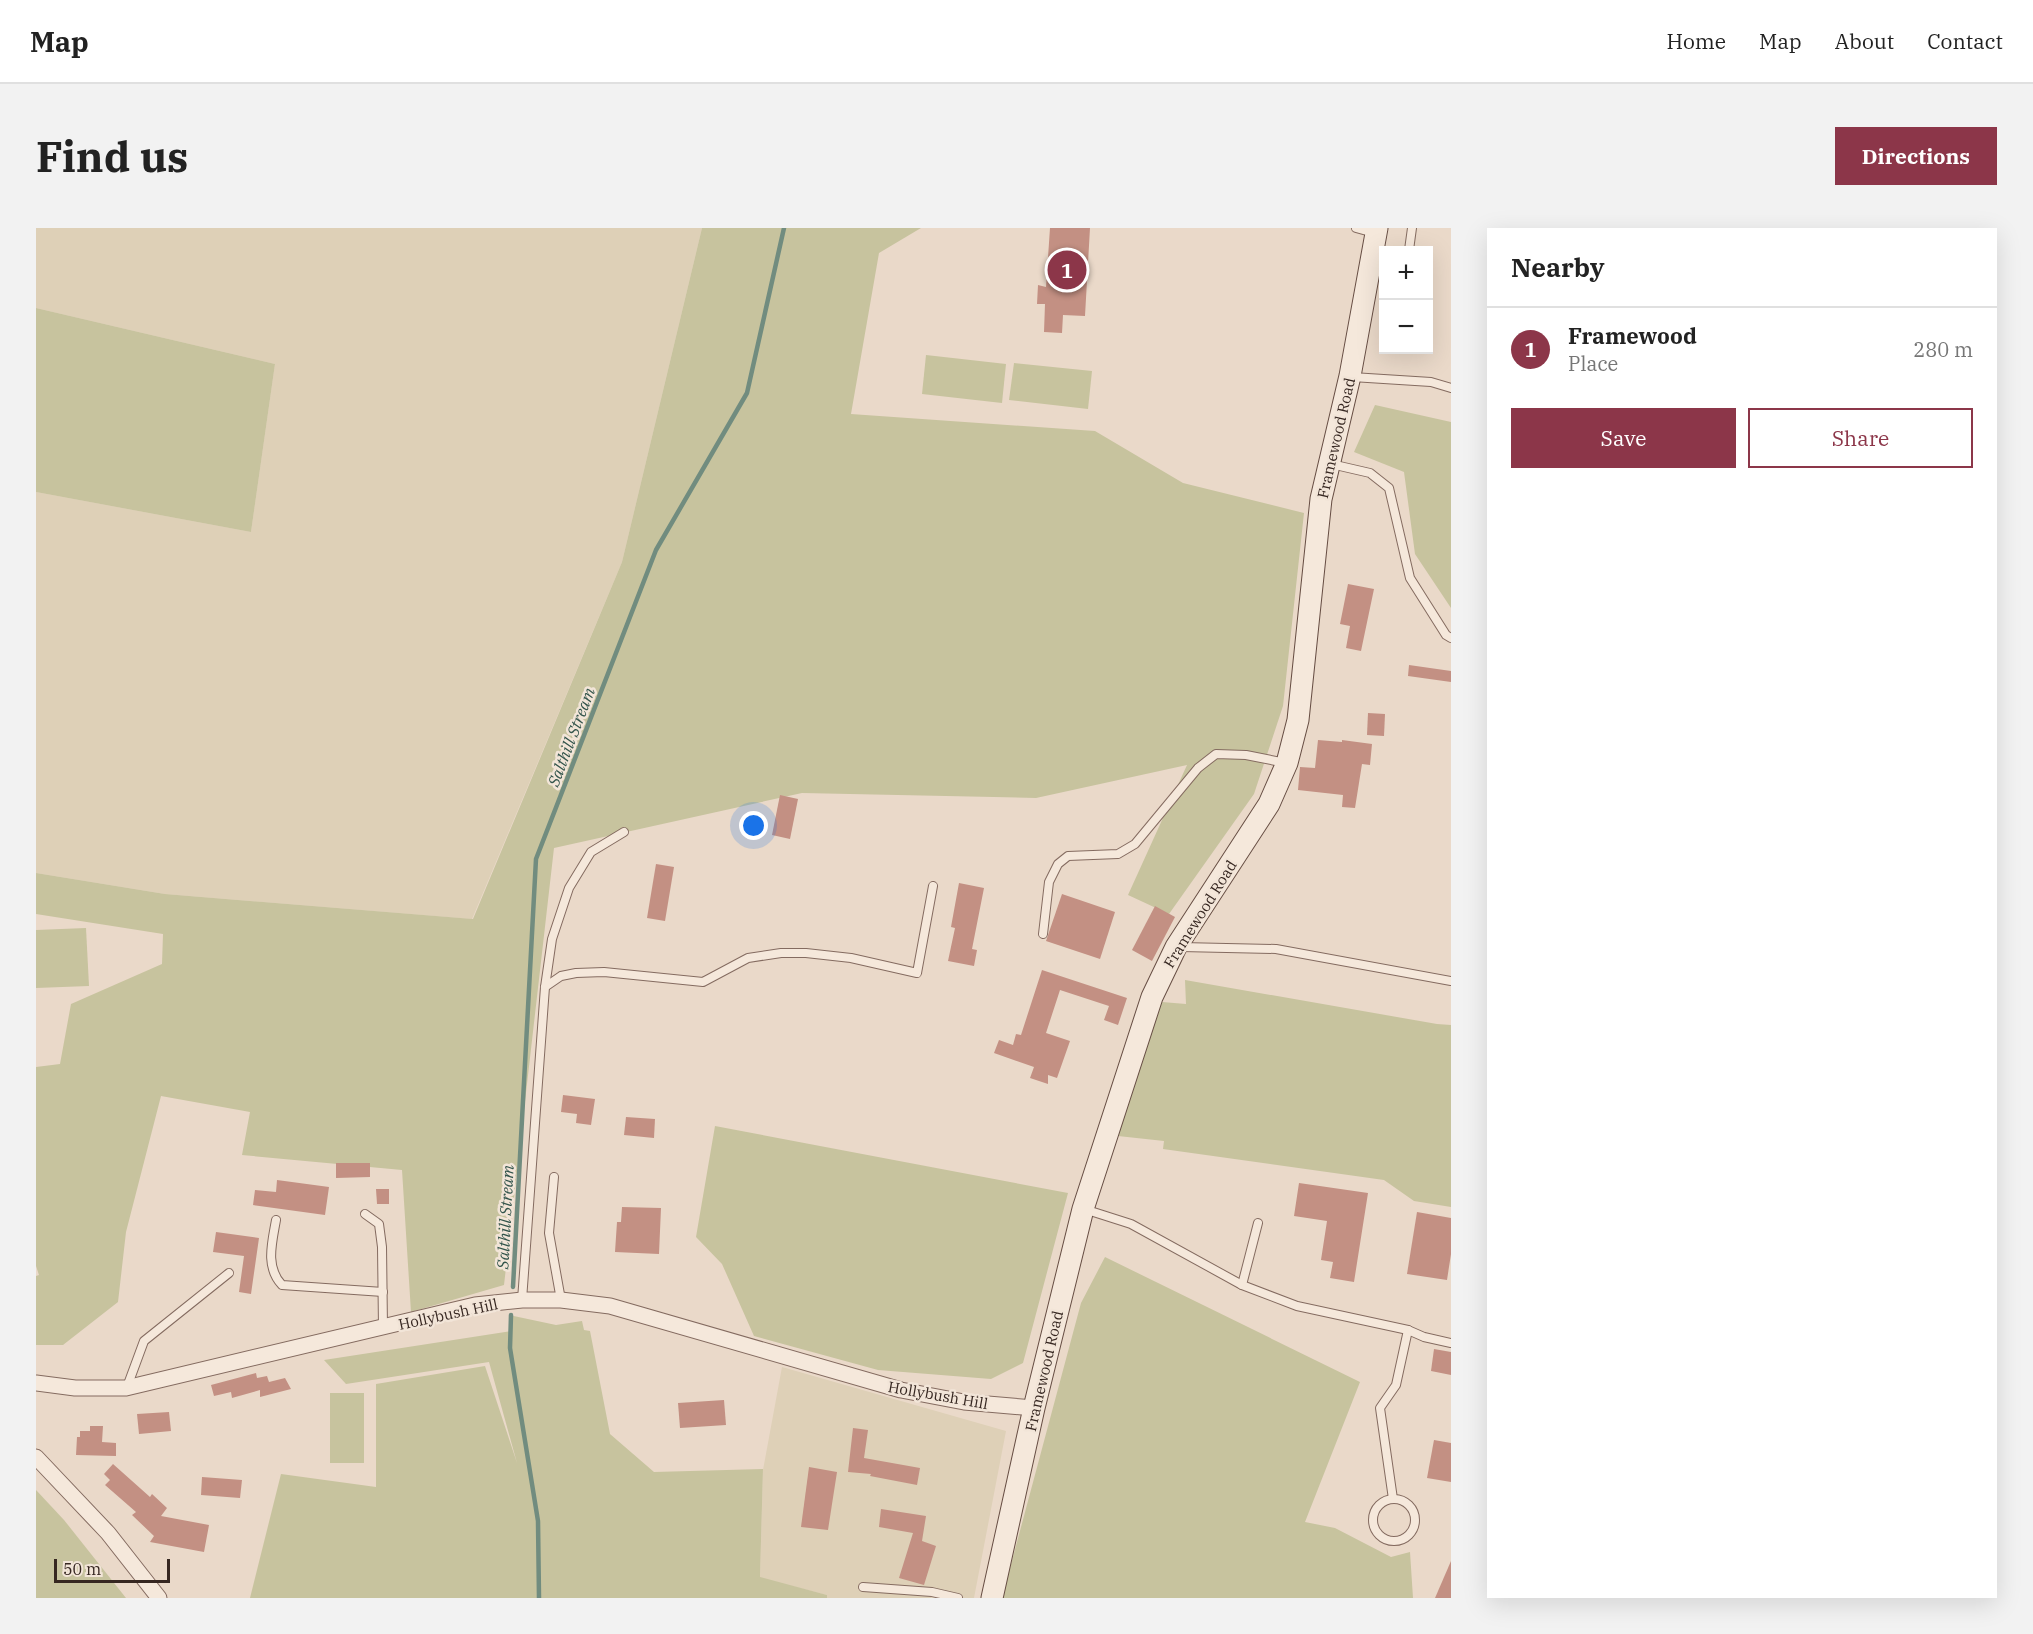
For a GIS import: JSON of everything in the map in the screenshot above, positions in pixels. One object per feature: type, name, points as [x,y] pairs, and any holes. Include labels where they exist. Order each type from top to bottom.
[{"type":"street","name":"Framewood Road","points":[[992,1598],[1034,1408],[1083,1209],[1152,997],[1176,947],[1269,804],[1287,763],[1298,720],[1321,500],[1350,376],[1369,230]]},
{"type":"street","name":"Hollybush Hill","points":[[36,1383],[75,1388],[126,1388],[383,1329],[475,1305],[522,1300],[561,1300],[610,1306],[901,1390],[964,1402],[1034,1408]]},
{"type":"street","points":[[36,1457],[108,1533],[159,1598]]},
{"type":"lane","points":[[1409,246],[1412,228]]},
{"type":"lane","points":[[1350,376],[1431,382],[1451,388]]},
{"type":"lane","points":[[1329,464],[1370,473],[1389,488],[1410,578],[1446,635],[1451,638]]},
{"type":"lane","points":[[1043,933],[1049,882],[1058,864],[1068,856],[1118,854],[1135,844],[1198,768],[1216,754],[1246,755],[1287,763]]},
{"type":"lane","points":[[522,1300],[545,987],[552,939],[568,888],[591,852],[624,832]]},
{"type":"lane","points":[[545,987],[561,976],[604,972],[703,982],[748,958],[782,953],[851,958],[917,973],[933,886]]},
{"type":"lane","points":[[1176,947],[1276,949],[1451,981]]},
{"type":"lane","points":[[554,1177],[549,1233],[561,1300]]},
{"type":"lane","points":[[1083,1209],[1131,1224],[1242,1285],[1297,1306],[1408,1329],[1424,1338],[1451,1343]]},
{"type":"lane","points":[[365,1214],[379,1224],[383,1329]]},
{"type":"lane","points":[[276,1220],[271,1268],[274,1277],[282,1285],[383,1292]]},
{"type":"lane","points":[[1242,1285],[1258,1223]]},
{"type":"lane","points":[[126,1388],[144,1341],[229,1273]]},
{"type":"lane","points":[[1393,1499],[1380,1408],[1396,1385],[1408,1329]]},
{"type":"lane","points":[[1393,1499],[1406,1503],[1414,1514],[1415,1520],[1406,1538],[1392,1541],[1380,1536],[1375,1530],[1373,1517],[1380,1504],[1393,1499]]},
{"type":"lane","points":[[863,1587],[932,1593],[958,1598]]},
{"type":"shaded area","points":[[36,228],[702,228],[622,562],[472,919],[165,894],[36,873],[36,492],[251,532],[275,364],[36,308]]},
{"type":"shaded area","points":[[702,228],[921,228],[879,253],[851,414],[1095,431],[1183,483],[1304,513],[1283,706],[1254,794],[1169,914],[1128,895],[1187,765],[1036,798],[802,793],[554,848],[504,1285],[411,1312],[402,1170],[242,1155],[250,1112],[161,1096],[126,1232],[118,1302],[63,1345],[36,1345],[36,1276],[39,1275],[36,1266],[36,1067],[60,1064],[71,1004],[162,964],[163,934],[36,914],[36,873],[165,894],[473,919],[622,562]]},
{"type":"shaded area","points":[[36,308],[275,364],[251,532],[36,492]]},
{"type":"shaded area","points":[[926,355],[1006,364],[1002,403],[922,394]]},
{"type":"shaded area","points":[[1014,363],[1092,371],[1088,409],[1009,400]]},
{"type":"shaded area","points":[[1375,405],[1451,422],[1451,608],[1415,554],[1404,472],[1354,452]]},
{"type":"shaded area","points":[[86,928],[89,986],[36,988],[36,930]]},
{"type":"shaded area","points":[[1185,980],[1451,1025],[1451,1207],[1414,1201],[1384,1180],[1163,1149],[1164,1141],[1118,1136],[1162,1002],[1186,1004]]},
{"type":"shaded area","points":[[715,1126],[1068,1193],[1023,1363],[991,1379],[878,1370],[754,1336],[722,1264],[696,1237]]},
{"type":"shaded area","points":[[1105,1257],[1360,1382],[1305,1522],[1335,1528],[1391,1557],[1410,1552],[1413,1598],[1002,1598],[1081,1303]]},
{"type":"shaded area","points":[[509,1315],[556,1325],[582,1321],[584,1330],[590,1331],[610,1434],[654,1472],[763,1469],[760,1577],[827,1595],[827,1598],[250,1598],[281,1474],[376,1487],[376,1384],[485,1366],[517,1463],[489,1362],[346,1384],[324,1360],[511,1331]]},
{"type":"shaded area","points":[[782,1367],[1006,1431],[974,1598],[827,1598],[827,1595],[760,1578],[763,1470]]},
{"type":"shaded area","points":[[330,1393],[364,1393],[364,1463],[330,1463]]},
{"type":"shaded area","points":[[36,1490],[64,1520],[126,1598],[36,1598]]},
{"type":"building","points":[[1050,228],[1090,228],[1085,316],[1063,315],[1062,333],[1044,332],[1045,304],[1037,304],[1038,285],[1046,287]]},
{"type":"building","points":[[1348,584],[1374,589],[1361,651],[1346,648],[1350,626],[1340,624]]},
{"type":"building","points":[[1409,665],[1451,671],[1451,682],[1408,676]]},
{"type":"building","points":[[1368,713],[1385,714],[1384,736],[1367,735]]},
{"type":"building","points":[[1318,740],[1372,744],[1370,765],[1362,764],[1355,808],[1342,807],[1343,795],[1298,790],[1300,767],[1315,768]]},
{"type":"building","points":[[780,795],[798,799],[790,839],[772,835]]},
{"type":"building","points":[[656,864],[674,867],[665,921],[647,918]]},
{"type":"building","points":[[959,883],[984,888],[972,949],[977,950],[974,966],[948,961],[955,928],[951,927]]},
{"type":"building","points":[[1062,894],[1115,912],[1100,959],[1046,941]]},
{"type":"building","points":[[1155,906],[1175,917],[1152,961],[1132,950]]},
{"type":"building","points":[[1042,970],[1127,998],[1118,1025],[1104,1020],[1109,1006],[1060,990],[1046,1033],[1070,1041],[1057,1078],[1048,1075],[1048,1084],[1030,1078],[1034,1067],[994,1053],[999,1040],[1013,1045],[1016,1034],[1021,1035]]},
{"type":"building","points":[[563,1095],[595,1099],[591,1125],[576,1123],[577,1114],[561,1112]]},
{"type":"building","points":[[626,1117],[655,1119],[654,1138],[624,1135]]},
{"type":"building","points":[[336,1163],[370,1163],[370,1177],[336,1178]]},
{"type":"building","points":[[277,1180],[329,1187],[325,1215],[253,1205],[255,1190],[276,1192]]},
{"type":"building","points":[[1299,1183],[1368,1193],[1354,1282],[1330,1278],[1333,1262],[1321,1260],[1327,1221],[1294,1216]]},
{"type":"building","points":[[376,1189],[389,1189],[389,1204],[377,1204]]},
{"type":"building","points":[[622,1207],[661,1208],[659,1254],[615,1252],[617,1222],[621,1222]]},
{"type":"building","points":[[1417,1212],[1451,1218],[1451,1254],[1447,1280],[1407,1274]]},
{"type":"building","points":[[216,1232],[259,1238],[251,1294],[239,1292],[244,1256],[213,1252]]},
{"type":"building","points":[[1434,1349],[1451,1352],[1451,1375],[1431,1371]]},
{"type":"building","points":[[256,1373],[257,1378],[267,1376],[269,1382],[285,1378],[291,1389],[260,1397],[260,1390],[232,1398],[231,1392],[214,1396],[211,1385]]},
{"type":"building","points":[[724,1400],[726,1425],[680,1428],[678,1403]]},
{"type":"building","points":[[169,1412],[171,1431],[139,1434],[137,1414]]},
{"type":"building","points":[[90,1426],[103,1426],[102,1442],[116,1443],[116,1456],[76,1455],[77,1437],[80,1437],[80,1431],[90,1431]]},
{"type":"building","points":[[853,1428],[868,1430],[864,1458],[920,1468],[917,1485],[870,1476],[871,1474],[848,1472]]},
{"type":"building","points":[[1434,1440],[1451,1443],[1451,1482],[1427,1478]]},
{"type":"building","points":[[113,1464],[150,1497],[152,1494],[167,1508],[161,1516],[209,1525],[204,1552],[150,1542],[154,1536],[132,1515],[136,1512],[105,1485],[110,1480],[104,1474]]},
{"type":"building","points":[[809,1467],[837,1472],[828,1530],[801,1527]]},
{"type":"building","points":[[202,1477],[242,1480],[240,1498],[201,1495]]},
{"type":"building","points":[[881,1509],[926,1516],[922,1541],[936,1546],[924,1585],[899,1578],[913,1533],[879,1527]]},
{"type":"building","points":[[1451,1561],[1451,1598],[1435,1598]]},
{"type":"waterway","name":"Salthill Stream","points":[[513,1287],[536,859],[656,550],[747,393],[784,228]]},
{"type":"waterway","name":"Salthill Stream","points":[[511,1315],[510,1348],[538,1521],[539,1598]]},
{"type":"place","name":"Framewood","points":[[1067,270]]}]
